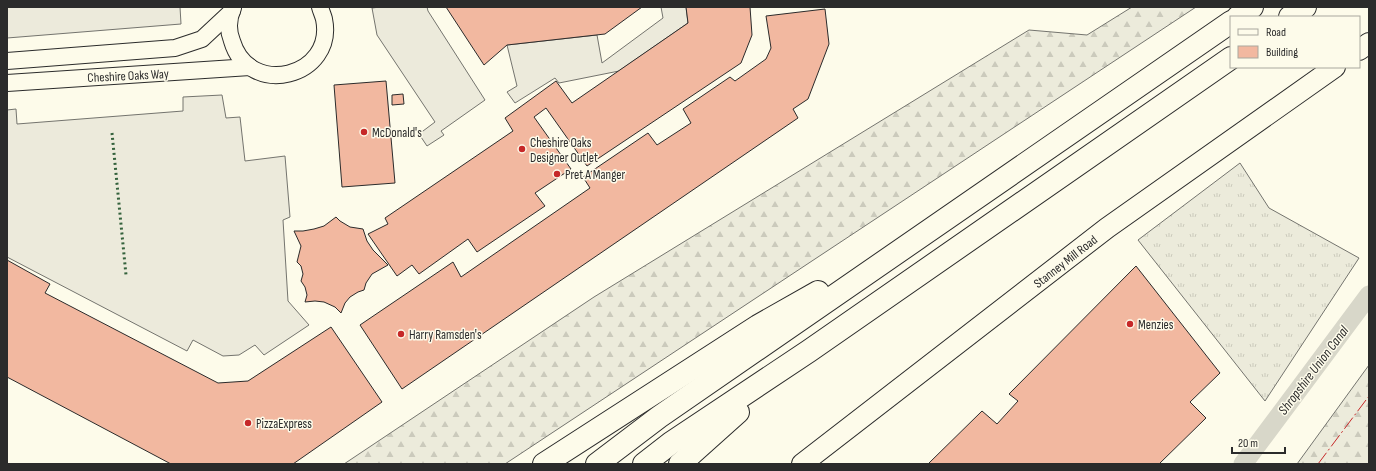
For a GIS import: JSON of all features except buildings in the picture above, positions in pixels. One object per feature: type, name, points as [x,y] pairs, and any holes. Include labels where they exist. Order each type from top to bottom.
[{"type":"highway","points":[[1239,16],[1252,7]]},
{"type":"highway","points":[[1292,16],[1305,7]]},
{"type":"highway","points":[[597,464],[659,417],[1230,23]]},
{"type":"highway","points":[[644,464],[671,443],[809,351],[1230,59]]},
{"type":"highway","points":[[544,464],[758,326],[933,229]]},
{"type":"highway","points":[[680,464],[809,351]]},
{"type":"street","points":[[233,9],[229,23],[229,34],[234,49],[241,60],[250,68],[269,75],[279,76],[300,70],[309,63],[321,47],[324,34],[324,19],[320,7]]},
{"type":"street","name":"Cheshire Oaks Way","points":[[7,61],[175,48],[202,39],[233,9]]},
{"type":"street","points":[[1360,49],[1369,43]]},
{"type":"street","name":"Cheshire Oaks Way","points":[[7,83],[250,68]]},
{"type":"street","name":"Stanney Mill Road","points":[[802,464],[1107,228],[1334,68]]},
{"type":"green space","points":[[1132,7],[1196,7],[505,464],[344,464],[594,297],[1029,30],[1087,35]]},
{"type":"green space","points":[[1240,163],[1269,208],[1359,258],[1265,401],[1138,240]]},
{"type":"green space","points":[[1369,365],[1369,464],[1297,464]]},
{"type":"shaded area","points":[[7,7],[180,7],[181,24],[7,38]]},
{"type":"shaded area","points":[[427,7],[428,11],[485,100],[441,131],[444,135],[427,146],[419,134],[435,122],[377,35],[372,8]]},
{"type":"shaded area","points":[[661,7],[686,7],[688,23],[619,71],[559,83],[555,78],[515,103],[507,92],[517,86],[507,45],[597,35],[602,63],[663,18]]},
{"type":"shaded area","points":[[222,95],[226,118],[240,117],[245,161],[285,156],[290,217],[283,220],[288,301],[309,325],[264,355],[255,345],[239,355],[223,356],[193,340],[187,351],[7,257],[7,110],[16,109],[17,124],[183,111],[183,97]]},
{"type":"waterway","name":"Shropshire Union Canal","points":[[1243,464],[1369,295]]},
{"type":"hedge","points":[[112,133],[126,275]]},
{"type":"power","points":[[1318,464],[1369,396]]},
{"type":"place","name":"McDonald's","points":[[364,132]]},
{"type":"place","name":"Cheshire Oaks Designer Outlet","points":[[522,149]]},
{"type":"place","name":"Pret A Manger","points":[[557,174]]},
{"type":"place","name":"Menzies","points":[[1130,324]]},
{"type":"place","name":"Harry Ramsden's","points":[[401,334]]},
{"type":"place","name":"PizzaExpress","points":[[248,423]]}]
